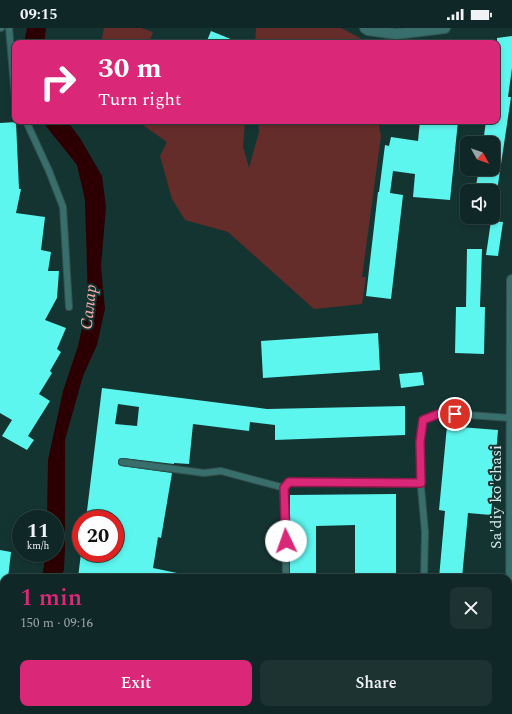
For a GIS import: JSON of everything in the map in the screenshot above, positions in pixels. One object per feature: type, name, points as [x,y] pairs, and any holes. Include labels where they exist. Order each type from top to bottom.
[{"type":"street","points":[[365,28],[368,30],[396,34],[445,28]]},
{"type":"street","name":"Sa'diy ko'chasi","points":[[511,574],[512,280]]},
{"type":"lane","points":[[9,28],[12,63]]},
{"type":"lane","points":[[27,124],[49,171],[63,207],[69,307]]},
{"type":"lane","points":[[424,574],[425,532],[421,483],[420,442],[423,420],[441,413],[512,418]]},
{"type":"lane","points":[[122,462],[204,473],[221,471],[284,488]]},
{"type":"lane","points":[[286,574],[284,488],[289,482],[421,483]]},
{"type":"shaded area","points":[[104,28],[141,28],[153,32],[150,40],[102,40]]},
{"type":"shaded area","points":[[256,28],[341,28],[362,39],[362,40],[255,40]]},
{"type":"shaded area","points":[[141,124],[245,124],[243,147],[249,168],[259,132],[258,124],[379,124],[381,136],[362,277],[366,277],[362,304],[314,309],[228,232],[185,220],[172,199],[160,156],[167,142]]},
{"type":"water","points":[[27,28],[46,28],[44,40],[25,40]]},
{"type":"water","name":"Салар","points":[[44,124],[69,124],[80,138],[102,176],[106,207],[101,267],[105,309],[97,345],[83,376],[65,440],[64,570],[62,574],[43,574],[45,562],[64,562],[64,510],[47,510],[48,460],[63,391],[78,346],[88,301],[85,200],[77,165]]},
{"type":"building","points":[[211,31],[233,40],[207,40]]},
{"type":"building","points":[[512,36],[512,68],[508,97],[511,97],[500,171],[500,136],[484,136],[486,124],[500,124],[500,40],[497,40],[497,38]]},
{"type":"building","points":[[12,122],[12,124],[16,124],[19,189],[21,189],[16,213],[45,217],[41,250],[51,252],[48,271],[59,271],[57,298],[45,320],[66,328],[57,349],[61,352],[50,371],[52,373],[39,394],[50,401],[28,436],[34,440],[27,450],[2,436],[12,420],[0,413],[0,123]]},
{"type":"building","points":[[420,124],[458,124],[450,200],[413,197],[415,174],[393,171],[390,193],[403,195],[391,299],[366,296],[385,145],[389,146],[391,137],[418,141]]},
{"type":"building","points":[[478,176],[499,176],[498,184],[476,184]]},
{"type":"building","points":[[500,222],[503,222],[498,256],[486,255],[491,224],[500,224]]},
{"type":"building","points":[[467,249],[482,249],[480,307],[485,307],[484,354],[455,353],[456,307],[466,307]]},
{"type":"building","points":[[378,333],[380,370],[263,378],[261,341]]},
{"type":"building","points":[[422,372],[424,385],[401,388],[399,374]]},
{"type":"building","points":[[102,388],[267,409],[405,406],[405,435],[275,440],[275,425],[250,422],[249,431],[193,424],[189,464],[174,464],[123,458],[119,459],[118,462],[121,466],[172,473],[161,538],[158,537],[153,568],[177,574],[78,574],[80,562],[124,562],[124,510],[87,510]],"holes":[[[118,404],[139,407],[137,426],[115,424]]]},
{"type":"building","points":[[447,426],[498,430],[491,515],[468,513],[462,574],[439,574],[445,511],[439,510]]},
{"type":"building","points":[[396,494],[396,574],[355,574],[355,525],[316,526],[316,574],[290,574],[290,495]]},
{"type":"building","points":[[0,550],[11,552],[8,574],[0,574]]},
{"type":"route","points":[[286,541],[284,488],[289,482],[421,483],[420,442],[423,420],[441,413],[455,414]]}]
